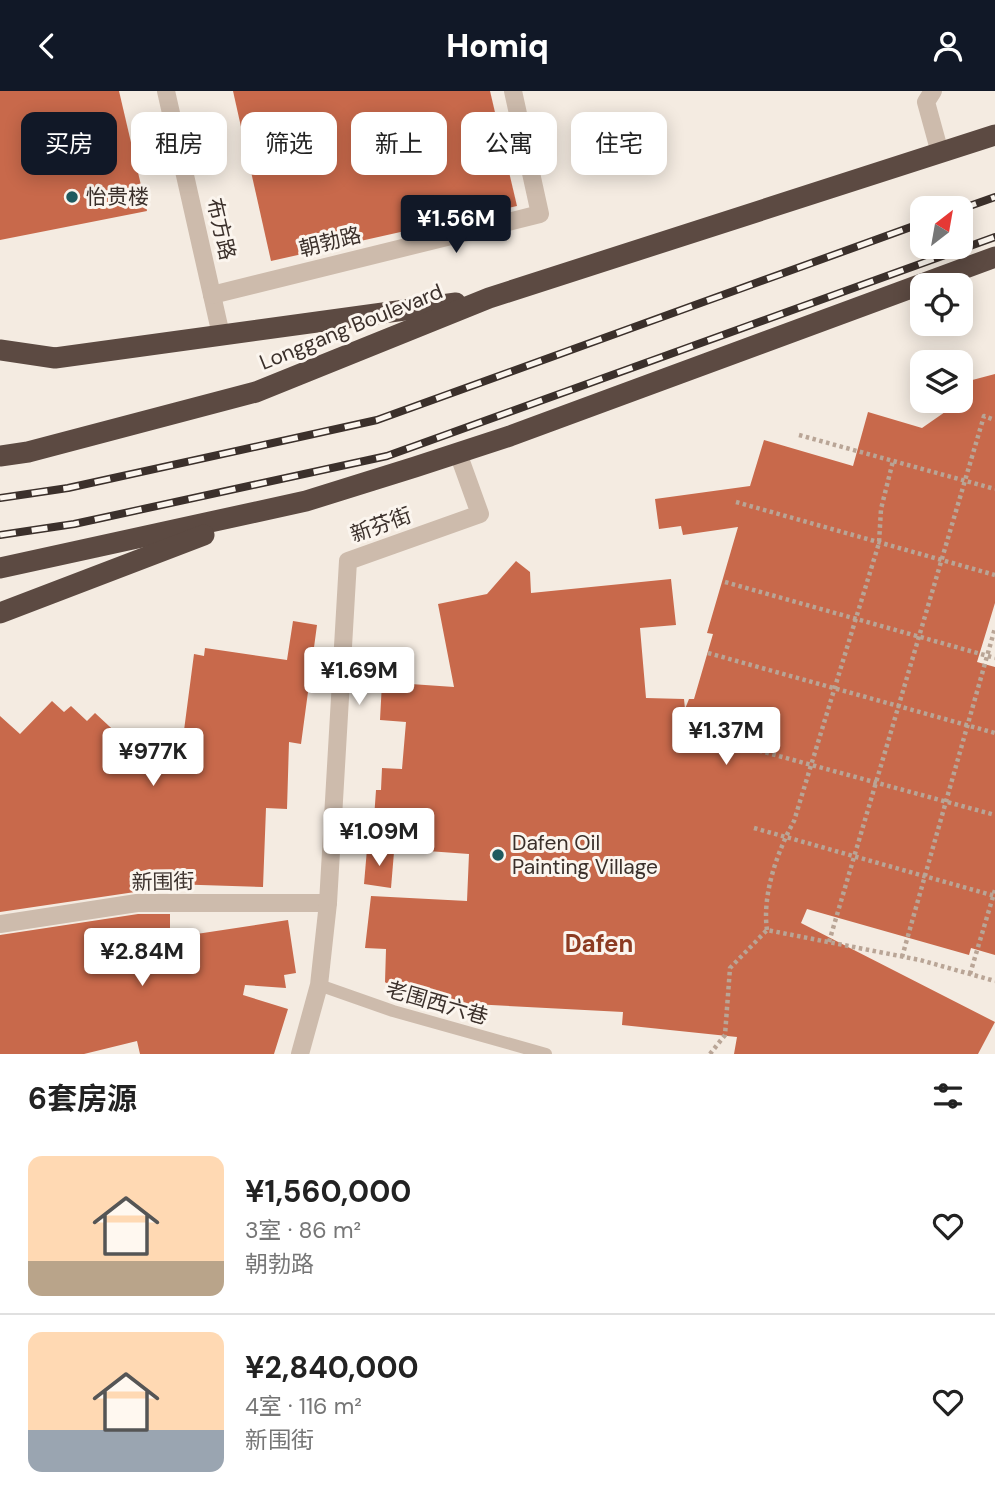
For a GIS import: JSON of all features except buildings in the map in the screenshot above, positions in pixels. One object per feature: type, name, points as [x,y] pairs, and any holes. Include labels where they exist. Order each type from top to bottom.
[{"type":"highway","name":"Longgang Boulevard","points":[[0,456],[28,452],[256,392],[489,298],[995,135]]},
{"type":"highway","points":[[0,568],[274,508],[458,453],[995,257]]},
{"type":"highway","points":[[0,350],[55,358],[489,298]]},
{"type":"highway","points":[[0,613],[274,508]]},
{"type":"street","name":"布方路","points":[[166,91],[221,335]]},
{"type":"street","name":"朝勃路","points":[[212,295],[540,214],[513,91]]},
{"type":"street","points":[[933,91],[926,102],[940,153]]},
{"type":"street","name":"新芬街","points":[[300,1054],[319,985],[328,903],[348,561],[480,514],[458,453]]},
{"type":"street","name":"新围街","points":[[0,924],[137,903],[328,903]]},
{"type":"lane","name":"老围西六巷","points":[[319,985],[393,1011],[546,1054]]},
{"type":"path","points":[[829,942],[968,481],[985,416],[995,420]]},
{"type":"path","points":[[799,435],[995,489]]},
{"type":"path","points":[[767,930],[764,909],[785,837],[794,821],[879,543],[881,509],[893,461]]},
{"type":"path","points":[[736,502],[995,575]]},
{"type":"path","points":[[725,582],[995,658]]},
{"type":"path","points":[[902,957],[927,877],[944,801],[995,628]]},
{"type":"path","points":[[708,653],[995,733]]},
{"type":"path","points":[[698,734],[995,815]]},
{"type":"path","points":[[754,828],[995,894],[970,974]]},
{"type":"path","points":[[767,930],[902,957],[995,981]]},
{"type":"path","points":[[710,1054],[725,1035],[730,968],[767,930]]},
{"type":"railway","points":[[973,205],[995,197]]},
{"type":"railway","points":[[0,498],[68,488],[377,420],[910,227]]},
{"type":"railway","points":[[0,535],[74,524],[387,456],[995,237]]},
{"type":"place","name":"怡贵楼","points":[[72,197]]},
{"type":"place","name":"Dafen Oil Painting Village","points":[[498,855]]},
{"type":"district","name":"Dafen","points":[[599,943]]}]
